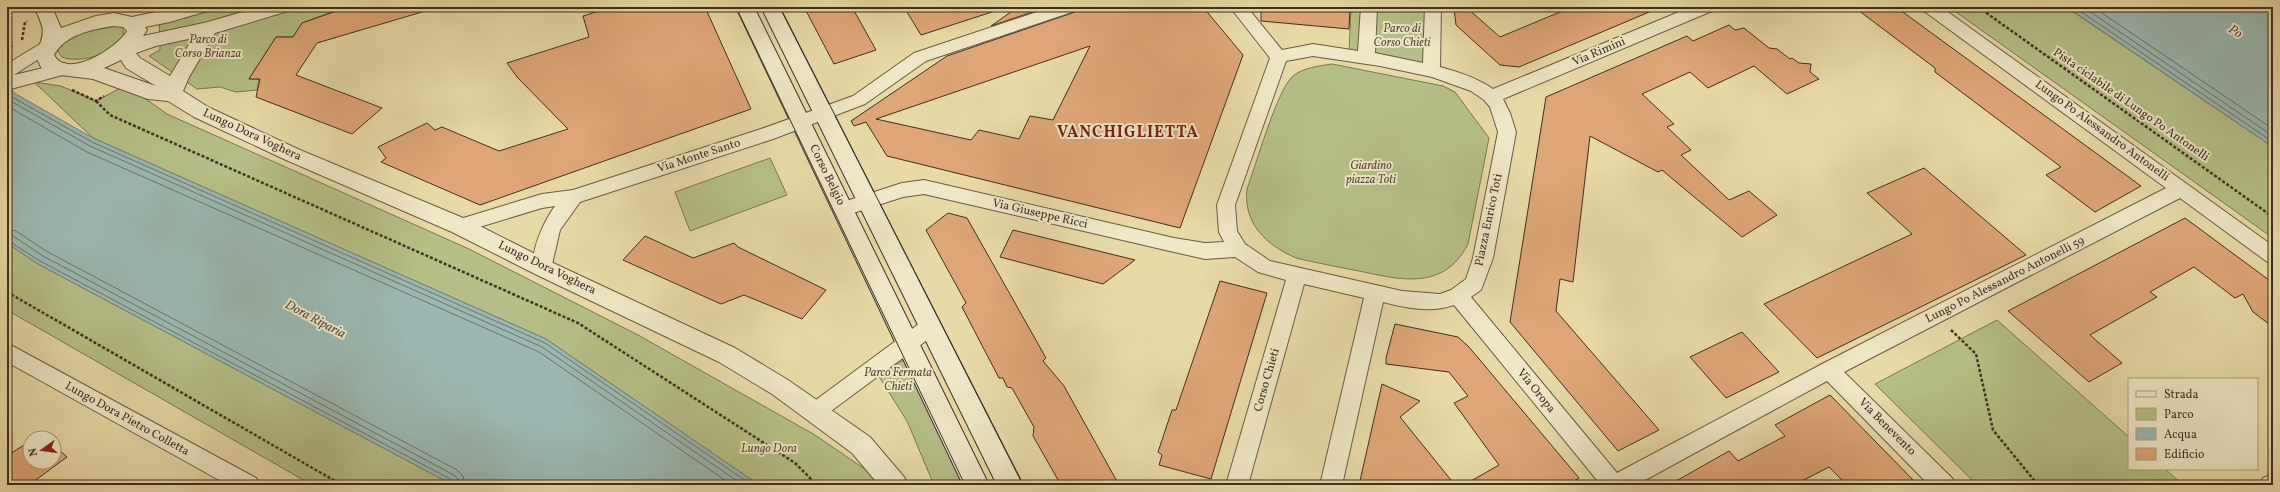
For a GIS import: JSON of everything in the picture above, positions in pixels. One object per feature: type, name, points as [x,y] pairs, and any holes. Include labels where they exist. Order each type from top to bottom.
[{"type":"street","points":[[135,22],[170,16],[200,7]]},
{"type":"street","points":[[7,80],[71,70],[110,59],[124,50],[152,40],[208,28],[281,7]]},
{"type":"street","name":"Corso Belgio","points":[[745,7],[976,485]]},
{"type":"street","name":"Corso Belgio","points":[[770,7],[1010,485]]},
{"type":"street","points":[[824,114],[858,100],[920,57],[1069,7]]},
{"type":"street","points":[[1238,7],[1279,57]]},
{"type":"street","points":[[1366,57],[1369,7]]},
{"type":"street","points":[[1431,71],[1432,7]]},
{"type":"street","name":"Via Rimini","points":[[1492,96],[1706,7]]},
{"type":"street","name":"Lungo Po Alessandro Antonelli","points":[[1930,7],[2273,256]]},
{"type":"street","name":"Lungo Dora Voghera","points":[[44,9],[52,24],[44,56],[47,63],[71,70],[99,74],[146,92],[172,94]]},
{"type":"street","points":[[7,80],[48,42],[75,22],[83,13],[119,13],[129,16],[135,22],[137,30],[133,40],[124,50]]},
{"type":"street","points":[[172,94],[179,77],[208,28]]},
{"type":"street","name":"Lungo Dora Voghera","points":[[124,50],[132,64],[163,81],[172,94],[201,112],[292,154],[460,226],[543,268],[728,355],[816,412],[861,445],[896,485]]},
{"type":"street","name":"Piazza Enrico Toti","points":[[1313,50],[1366,57],[1431,71],[1475,85],[1492,96],[1502,113],[1507,132],[1483,258],[1474,284],[1458,296],[1440,302],[1402,299],[1265,267],[1238,250],[1228,232],[1226,205],[1279,57],[1295,52],[1313,50]]},
{"type":"street","name":"Via Monte Santo","points":[[460,226],[542,201],[573,197],[824,114]]},
{"type":"street","name":"Via Giuseppe Ricci","points":[[844,210],[902,190],[924,187],[1174,245],[1204,250],[1238,250]]},
{"type":"street","name":"Lungo Po Alessandro Antonelli 59","points":[[1829,370],[2181,188]]},
{"type":"street","points":[[543,268],[547,238],[552,225],[573,197]]},
{"type":"street","name":"Corso Chieti","points":[[1237,485],[1298,275]]},
{"type":"street","points":[[1330,485],[1375,293]]},
{"type":"street","name":"Via Oropa","points":[[1458,296],[1614,485],[1829,370]]},
{"type":"street","points":[[816,412],[931,326]]},
{"type":"street","name":"Lungo Dora Pietro Colletta","points":[[7,352],[248,485]]},
{"type":"street","name":"Via Benevento","points":[[1829,370],[1944,485]]},
{"type":"path","name":"Pista ciclabile di Lungo Po Antonelli","points":[[1978,7],[2273,217]]},
{"type":"path","points":[[21,45],[25,22],[44,9]]},
{"type":"path","points":[[7,26],[12,49]]},
{"type":"path","points":[[96,101],[110,115],[578,323],[795,463],[817,485]]},
{"type":"path","points":[[7,292],[342,485]]},
{"type":"path","points":[[1936,316],[1976,354],[1993,430],[2038,485]]},
{"type":"green space","name":"Parco di Corso Brianza","points":[[175,7],[345,7],[302,23],[293,37],[276,37],[249,79],[259,79],[257,90],[236,92],[220,87],[197,89],[149,56],[160,50],[159,13]]},
{"type":"green space","name":"Parco di Corso Chieti","points":[[1351,7],[1433,7],[1431,71],[1349,53]]},
{"type":"green space","points":[[1949,7],[2066,7],[2273,147],[2273,238]]},
{"type":"green space","points":[[89,24],[122,26],[123,35],[120,43],[102,54],[91,57],[70,59],[62,57],[58,52],[59,46]]},
{"type":"green space","name":"Giardino piazza Toti","points":[[1332,64],[1443,86],[1455,92],[1489,138],[1468,244],[1458,259],[1447,269],[1434,276],[1406,279],[1390,277],[1296,258],[1275,247],[1266,239],[1253,222],[1247,201],[1247,189],[1279,98],[1292,77],[1300,71]]},
{"type":"green space","name":"Lungo Dora","points":[[34,82],[61,86],[96,101],[126,85],[167,114],[469,249],[638,335],[815,435],[888,485],[759,485],[546,339],[93,138]]},
{"type":"green space","points":[[770,158],[787,195],[690,231],[675,192]]},
{"type":"green space","points":[[7,243],[38,264],[453,485],[312,485],[7,310]]},
{"type":"green space","points":[[1997,320],[2128,436],[2128,470],[2166,470],[2183,485],[1977,485],[1875,384]]},
{"type":"green space","name":"Parco Fermata Chieti","points":[[905,359],[965,485],[934,485],[907,421],[878,375]]},
{"type":"water","name":"Po","points":[[2067,7],[2273,7],[2273,147]]},
{"type":"water","name":"Dora Riparia","points":[[7,83],[14,93],[93,138],[546,339],[759,485],[453,485],[38,264],[7,243]]},
{"type":"building","points":[[348,7],[421,7],[422,12],[317,43],[296,75],[382,108],[352,134],[256,97],[260,79],[249,79],[276,37],[293,37],[302,23]]},
{"type":"building","points":[[612,7],[705,7],[751,109],[480,205],[381,162],[386,158],[378,147],[427,123],[435,130],[442,127],[499,151],[568,129],[517,77],[507,63],[589,37],[583,16]]},
{"type":"building","points":[[804,7],[852,7],[876,50],[834,64]]},
{"type":"building","points":[[904,7],[994,7],[995,11],[921,35]]},
{"type":"building","points":[[1018,7],[1047,7],[991,26]]},
{"type":"building","points":[[1078,7],[1203,7],[1243,55],[1180,228],[887,156],[866,122],[854,126],[851,121],[947,56],[1075,12]],"holes":[[[1090,46],[1053,120],[1030,116],[1019,139],[979,130],[971,140],[876,119]]]},
{"type":"building","points":[[1261,7],[1350,7],[1349,29],[1261,21]]},
{"type":"building","points":[[1454,7],[1466,7],[1500,37],[1572,7],[1661,7],[1519,67],[1500,65],[1456,25]]},
{"type":"building","points":[[1854,7],[1896,7],[2141,186],[2095,212],[2046,175],[2061,167],[1935,72],[1935,68]]},
{"type":"building","points":[[1729,25],[1735,30],[1744,28],[1769,48],[1777,49],[1790,59],[1792,58],[1799,63],[1811,64],[1810,72],[1819,79],[1787,94],[1754,66],[1708,88],[1690,72],[1642,94],[1674,124],[1667,127],[1691,150],[1681,155],[1729,200],[1749,191],[1777,215],[1742,237],[1662,170],[1658,172],[1590,136],[1573,282],[1560,279],[1556,311],[1659,430],[1618,451],[1510,322],[1546,97],[1687,36],[1693,41]]},
{"type":"building","points":[[1924,168],[2026,255],[1817,358],[1764,304],[1912,234],[1867,193]]},
{"type":"building","points":[[948,213],[967,218],[1046,358],[1043,361],[1064,386],[1119,485],[1061,485],[1033,436],[1034,427],[1012,388],[1007,387],[1003,378],[999,378],[962,307],[966,303],[926,230]]},
{"type":"building","points":[[2185,218],[2273,283],[2273,327],[2253,312],[2243,294],[2235,298],[2194,267],[2150,292],[2157,297],[2090,335],[2122,363],[2089,382],[2008,311]]},
{"type":"building","points":[[1013,230],[1135,260],[1103,284],[1000,257]]},
{"type":"building","points":[[645,236],[693,258],[734,243],[738,247],[826,290],[802,319],[744,295],[721,304],[623,260]]},
{"type":"building","points":[[1220,281],[1267,293],[1211,479],[1159,465],[1162,455],[1158,452],[1172,410],[1176,410]]},
{"type":"building","points":[[1395,324],[1458,337],[1469,347],[1579,478],[1568,485],[1464,485],[1499,465],[1454,403],[1468,396],[1449,372],[1386,364],[1386,358]]},
{"type":"building","points":[[1742,332],[1779,372],[1726,398],[1690,357]]},
{"type":"building","points":[[1382,384],[1420,401],[1400,417],[1455,485],[1359,485]]},
{"type":"building","points":[[1830,395],[1918,485],[1847,485],[1829,467],[1794,485],[1669,485],[1729,451],[1738,461],[1785,436],[1775,425]]},
{"type":"building","points":[[22,446],[22,470],[49,470],[29,485],[7,485],[7,456]]},
{"type":"building","points":[[62,452],[67,457],[62,461]]},
{"type":"tram line","points":[[736,7],[965,485]]},
{"type":"tram line","points":[[780,7],[1023,485]]},
{"type":"district","name":"VANCHIGLIETTA","points":[[1128,133]]}]
